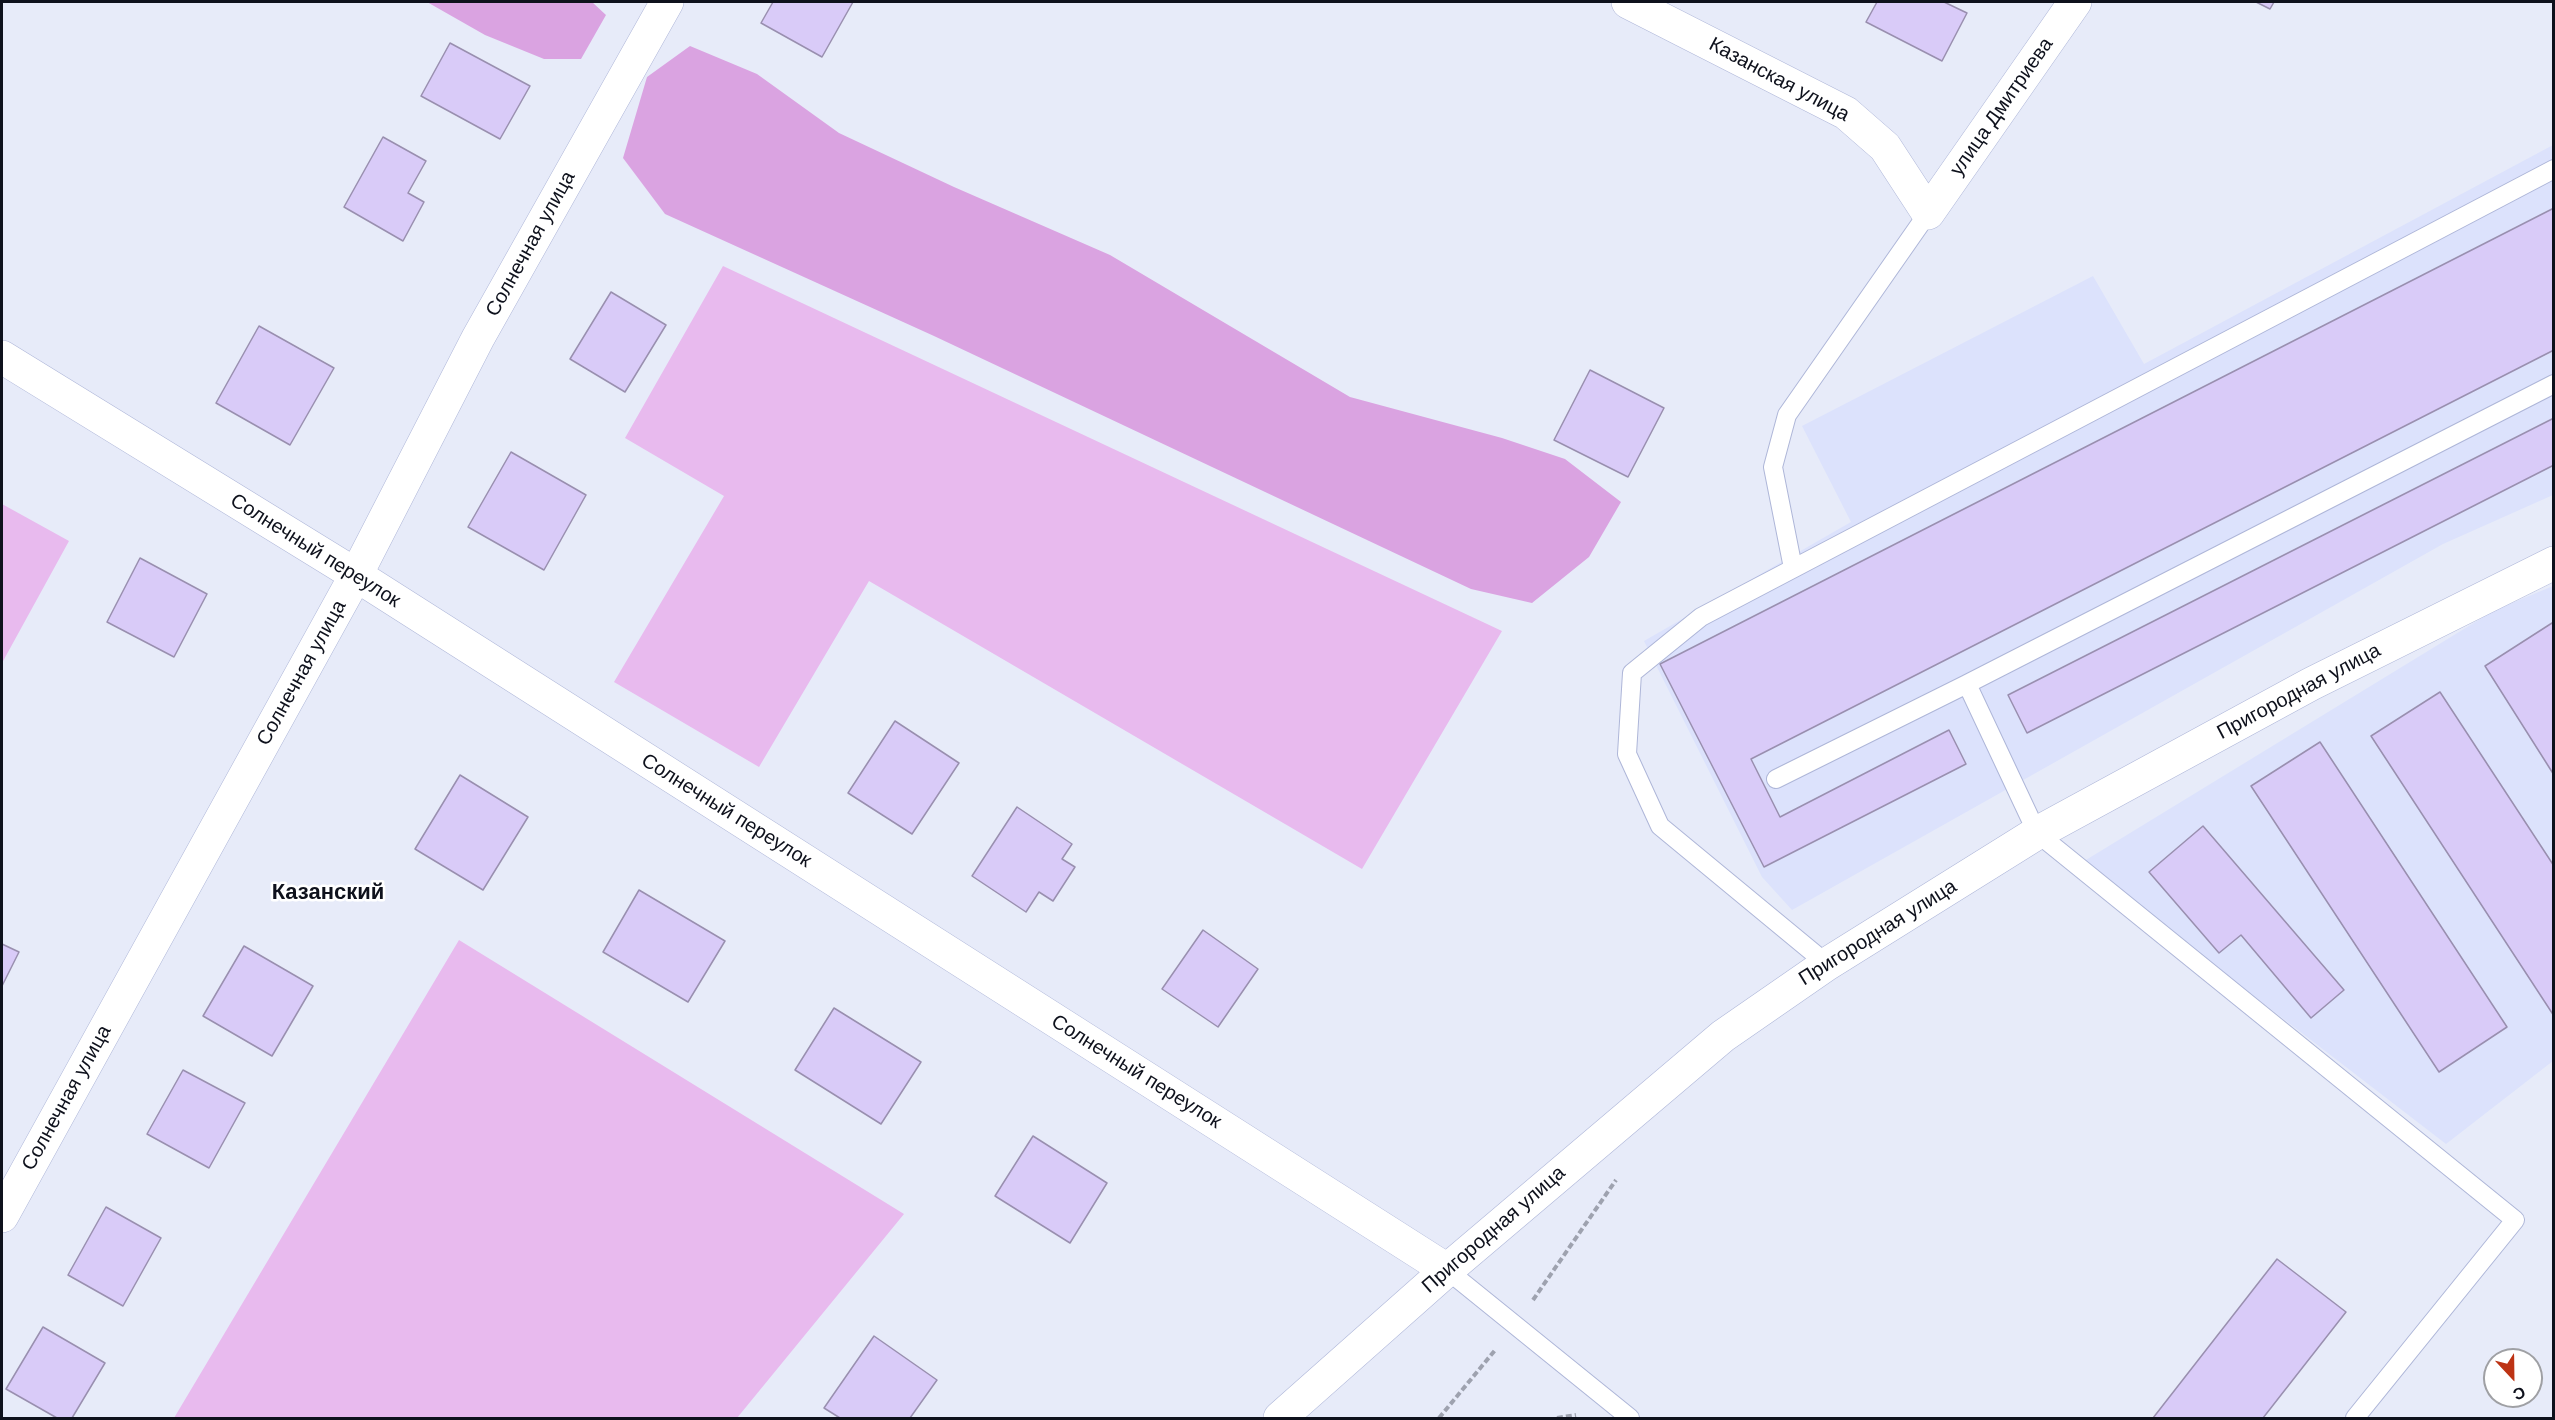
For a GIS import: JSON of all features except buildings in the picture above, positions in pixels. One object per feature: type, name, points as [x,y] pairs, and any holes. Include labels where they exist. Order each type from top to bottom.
[{"type":"street","name":"Солнечная улица","points":[[2,1216],[356,575],[478,338],[667,2]]},
{"type":"street","name":"Казанская улица","points":[[1628,2],[1846,113],[1886,147],[1928,213]]},
{"type":"street","name":"улица Дмитриева","points":[[1928,213],[2075,2]]},
{"type":"street","name":"Солнечный переулок","points":[[2,357],[356,575],[1447,1270]]},
{"type":"street","name":"Пригородная улица","points":[[1280,1419],[1447,1270],[1723,1036],[1827,964],[2037,833],[2311,684],[2553,563]]},
{"type":"lane","points":[[1827,964],[1660,826],[1627,754],[1632,673],[1701,617],[2553,169]]},
{"type":"lane","points":[[1793,568],[1773,467],[1786,415],[1928,213]]},
{"type":"lane","points":[[1776,779],[1967,684],[2553,384]]},
{"type":"lane","points":[[1967,684],[2037,833],[2515,1220],[2355,1419]]},
{"type":"lane","points":[[1447,1270],[1629,1419]]},
{"type":"path","points":[[1439,1419],[1516,1326],[1621,1172]]},
{"type":"shaded area","points":[[427,2],[592,2],[606,15],[581,59],[544,59],[485,35]]},
{"type":"shaded area","points":[[690,46],[757,74],[839,133],[954,187],[1110,255],[1350,397],[1502,438],[1565,459],[1621,502],[1589,557],[1532,603],[1471,589],[934,336],[665,214],[623,158],[647,77]]},
{"type":"shaded area","points":[[2553,145],[2553,495],[2443,544],[1792,910],[1762,877],[1644,641],[1851,522],[1802,426],[2093,276],[2144,364]]},
{"type":"shaded area","points":[[723,266],[1502,631],[1362,869],[869,581],[759,767],[614,682],[724,496],[625,438]]},
{"type":"shaded area","points":[[2,504],[69,541],[2,663]]},
{"type":"shaded area","points":[[2553,586],[2553,1061],[2446,1144],[2081,863],[2495,610]]},
{"type":"shaded area","points":[[459,940],[904,1214],[737,1418],[174,1418]]},
{"type":"district","name":"Казанский","points":[[328,893]]}]
